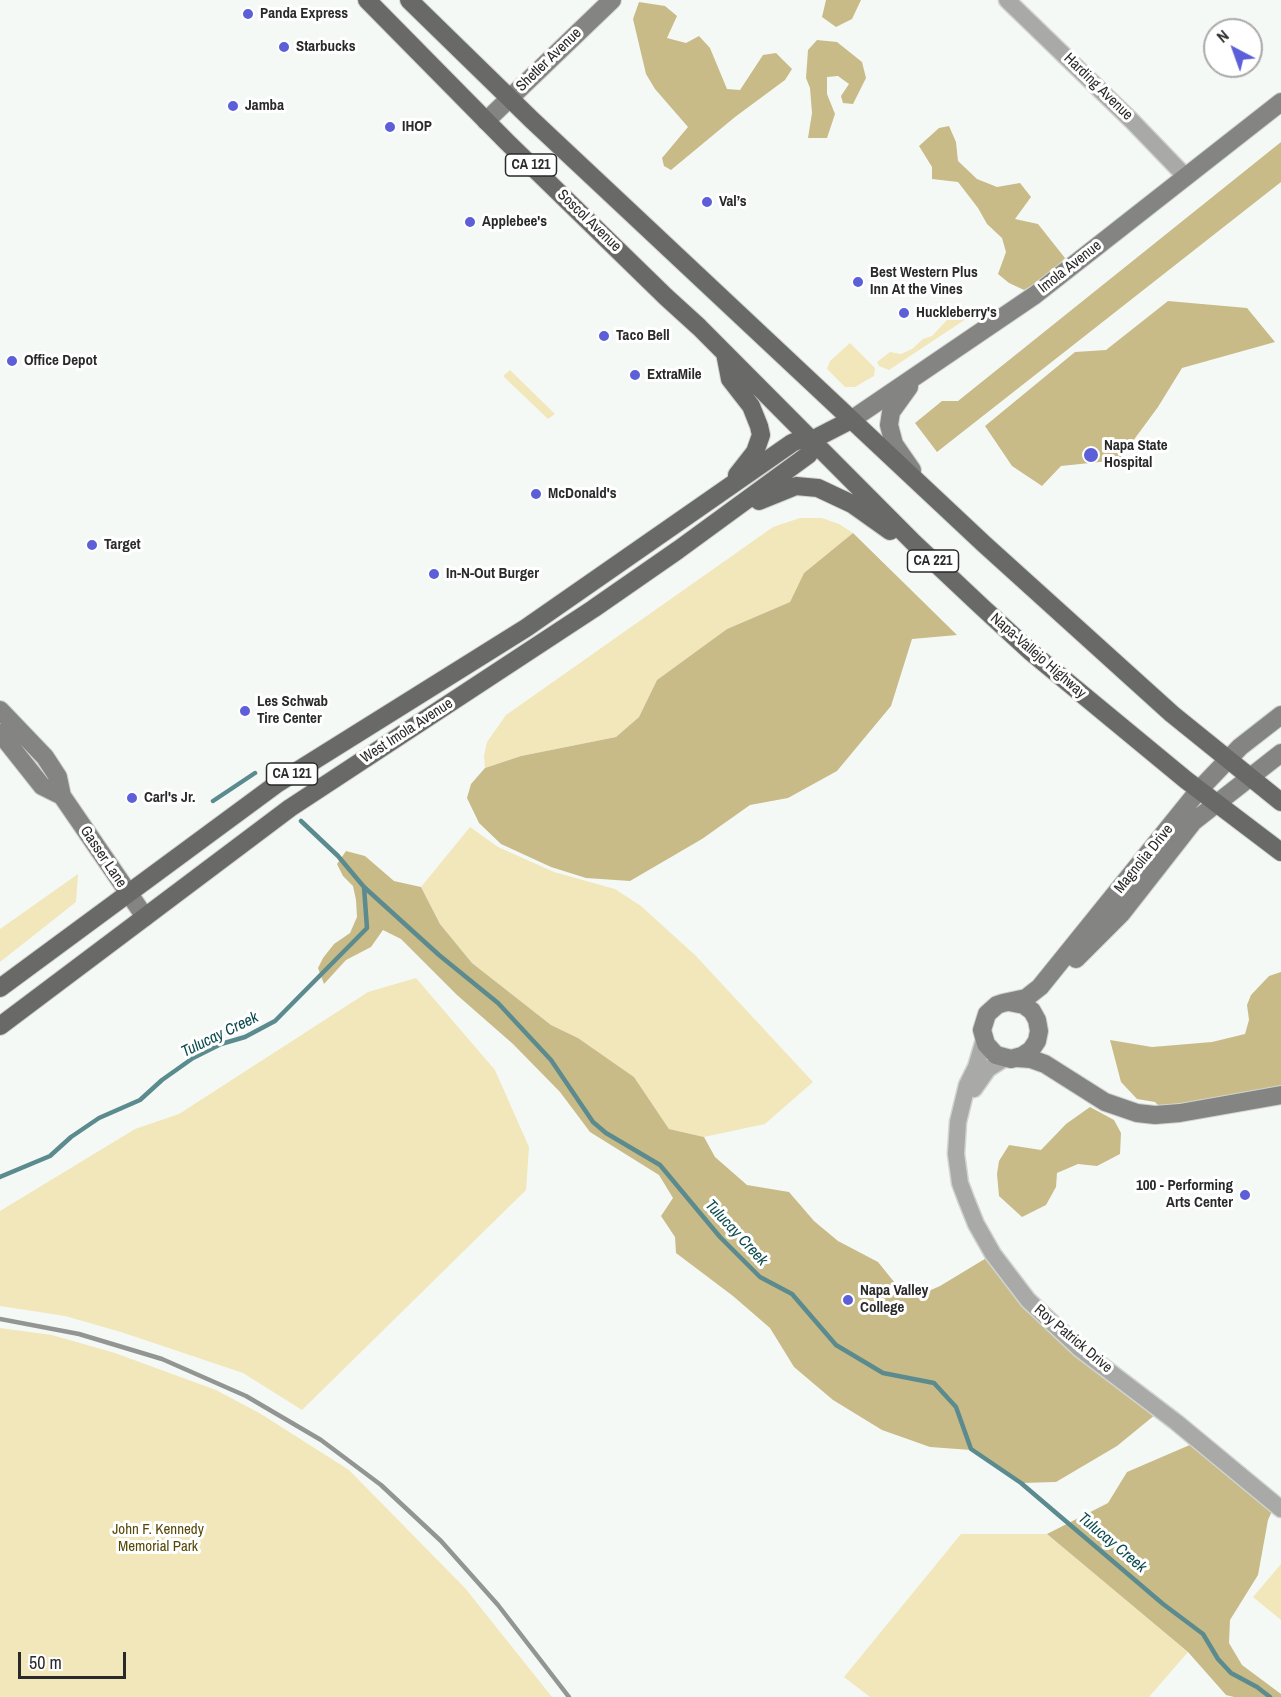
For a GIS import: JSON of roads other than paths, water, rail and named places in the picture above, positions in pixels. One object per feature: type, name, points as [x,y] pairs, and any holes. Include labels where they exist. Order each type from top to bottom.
[{"type":"main road","name":"Soscol Avenue","points":[[367,0],[486,121],[725,352],[812,440]]},
{"type":"main road","name":"CA 121","points":[[409,0],[851,420]]},
{"type":"main road","name":"CA 121","points":[[715,497],[750,459],[761,437],[751,406],[730,379],[725,352]]},
{"type":"main road","name":"West Imola Avenue","points":[[0,988],[278,783],[526,628],[792,443],[812,440],[851,420]]},
{"type":"main road","name":"CA 221","points":[[851,420],[1172,714],[1281,802]]},
{"type":"main road","name":"West Imola Avenue","points":[[0,1026],[290,808],[593,609],[678,550],[808,455],[811,451],[812,440]]},
{"type":"main road","name":"Napa-Vallejo Highway","points":[[812,440],[937,565],[1031,652],[1199,790],[1281,852]]},
{"type":"main road","points":[[678,550],[759,501],[789,488],[804,486],[825,490],[846,501],[937,565]]},
{"type":"street","name":"Shetler Avenue","points":[[486,121],[612,0]]},
{"type":"street","name":"Harding Avenue","points":[[1007,0],[1132,121],[1186,177]]},
{"type":"street","name":"Imola Avenue","points":[[851,420],[1035,295],[1281,102]]},
{"type":"street","points":[[920,373],[891,412],[889,431],[898,452],[938,501]]},
{"type":"street","points":[[442,682],[455,700]]},
{"type":"street","name":"Gasser Lane","points":[[0,710],[45,756],[58,777],[62,796],[145,917]]},
{"type":"street","name":"Magnolia Drive","points":[[984,1040],[982,1024],[987,1014],[997,1005],[1026,998],[1040,987],[1199,790],[1240,747],[1281,715]]},
{"type":"street","name":"Gasser Lane","points":[[0,733],[42,786],[62,796]]},
{"type":"street","name":"Magnolia Drive","points":[[1011,1058],[1027,1054],[1034,1046],[1043,1001],[1081,954],[1121,914],[1193,822],[1281,753]]},
{"type":"street","points":[[1009,1002],[1024,1005],[1032,1011],[1038,1025],[1041,1044],[1049,1057],[1070,1078]]},
{"type":"street","points":[[984,1040],[992,1052],[1045,1064],[1105,1102],[1146,1114],[1180,1113],[1281,1095]]},
{"type":"street","name":"Roy Patrick Drive","points":[[984,1040],[976,1067],[967,1085],[958,1122],[956,1154],[963,1191],[976,1224],[993,1254],[1020,1290],[1080,1348],[1176,1422],[1281,1509]]},
{"type":"street","name":"Roy Patrick Drive","points":[[962,1111],[983,1075],[1011,1058]]},
{"type":"waterway","name":"Tulucay Creek","points":[[213,801],[255,773]]},
{"type":"waterway","name":"Tulucay Creek","points":[[0,1177],[50,1156],[71,1137],[99,1118],[140,1100],[162,1080],[193,1058],[221,1044],[245,1037],[275,1021],[367,928],[364,887],[338,856],[301,821]]},
{"type":"waterway","name":"Tulucay Creek","points":[[364,887],[439,955],[498,1003],[551,1060],[593,1122],[606,1133],[660,1165],[720,1237],[760,1277],[792,1294],[836,1345],[883,1373],[934,1383],[956,1407],[971,1449],[1021,1483],[1163,1604],[1203,1634],[1218,1659],[1231,1673],[1270,1697]]},
{"type":"railway","points":[[0,1319],[79,1334],[162,1359],[246,1396],[321,1440],[381,1485],[441,1541],[498,1605],[569,1697]]},
{"type":"place","name":"Panda Express","points":[[248,14]]},
{"type":"place","name":"Starbucks","points":[[284,47]]},
{"type":"place","name":"Jamba","points":[[233,106]]},
{"type":"place","name":"IHOP","points":[[390,127]]},
{"type":"place","name":"Val’s","points":[[707,202]]},
{"type":"place","name":"Applebee's","points":[[470,222]]},
{"type":"place","name":"Best Western Plus Inn At the Vines","points":[[858,282]]},
{"type":"place","name":"Huckleberry's","points":[[904,313]]},
{"type":"place","name":"Taco Bell","points":[[604,336]]},
{"type":"place","name":"Office Depot","points":[[12,361]]},
{"type":"place","name":"ExtraMile","points":[[635,375]]},
{"type":"place","name":"Napa State Hospital","points":[[1091,455]]},
{"type":"place","name":"McDonald's","points":[[536,494]]},
{"type":"place","name":"Target","points":[[92,545]]},
{"type":"place","name":"In-N-Out Burger","points":[[434,574]]},
{"type":"place","name":"Les Schwab Tire Center","points":[[245,711]]},
{"type":"place","name":"Carl's Jr.","points":[[132,798]]},
{"type":"place","name":"100 - Performing Arts Center","points":[[1245,1195]]},
{"type":"place","name":"Napa Valley College","points":[[848,1300]]},
{"type":"park label","name":"John F. Kennedy Memorial Park","points":[[158,1538]]}]
